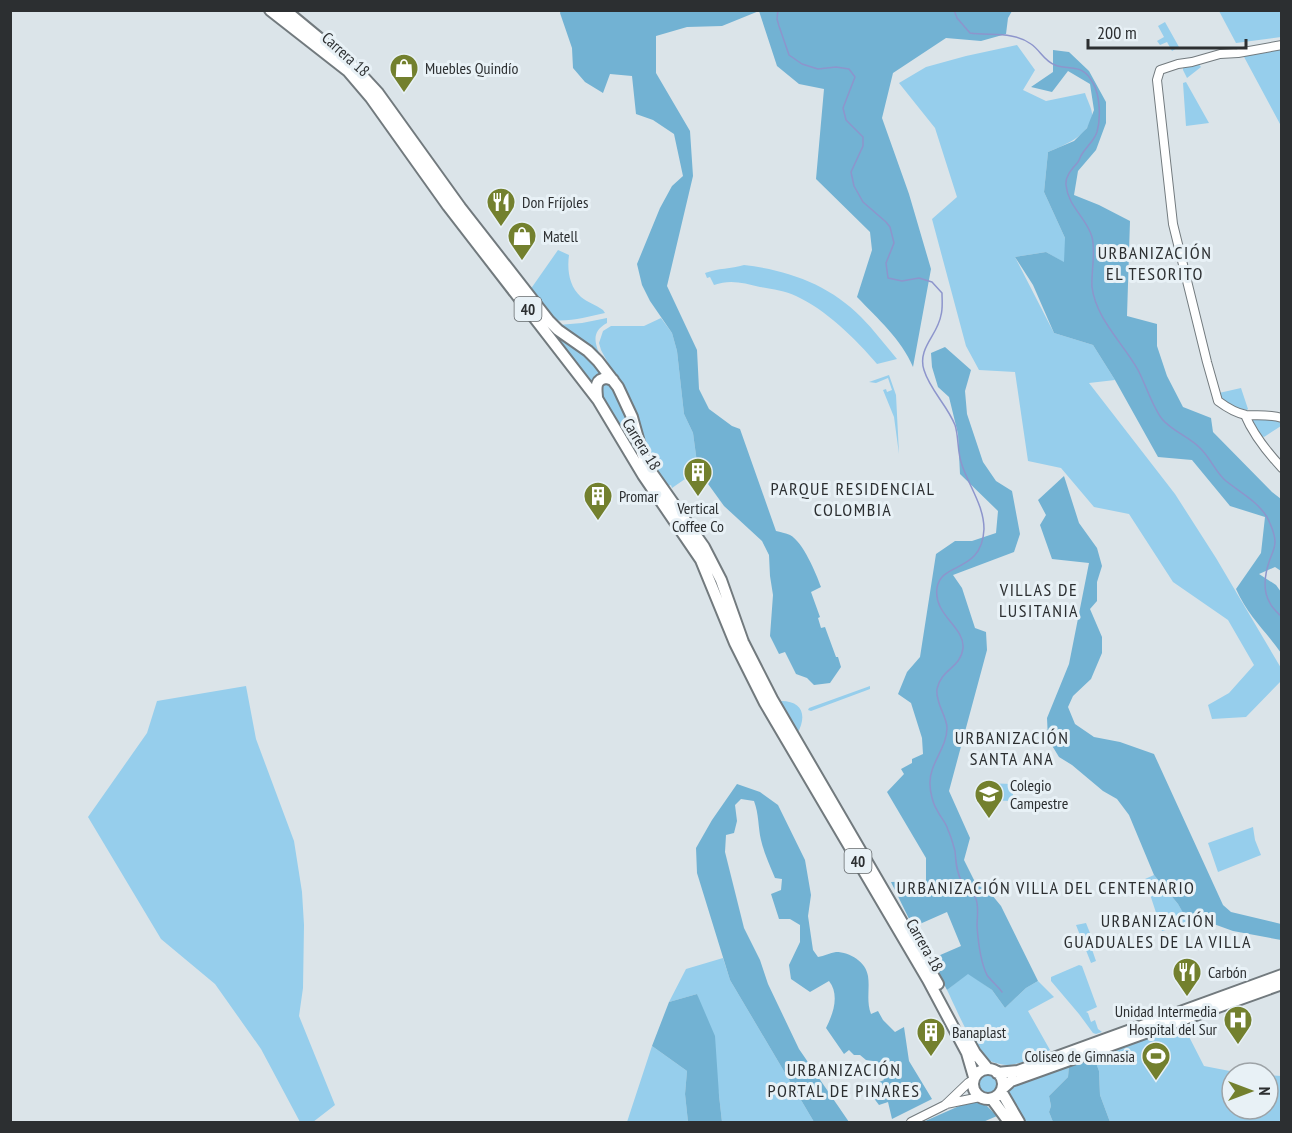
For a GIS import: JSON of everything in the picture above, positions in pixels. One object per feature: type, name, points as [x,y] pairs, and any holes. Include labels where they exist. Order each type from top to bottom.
[{"type":"main road","name":"Carrera 18","points":[[270,10],[348,71],[371,98],[448,206],[598,400],[643,475],[702,560],[735,644],[765,703],[928,980],[967,1053],[974,1079]]},
{"type":"main road","name":"Carrera 18","points":[[285,10],[354,67],[378,93],[460,207],[549,321],[566,337],[588,351],[613,380],[628,406],[649,469],[704,547],[720,580],[743,642],[772,699],[930,968],[975,1053],[993,1071]]},
{"type":"main road","points":[[598,400],[596,385],[598,381],[607,378],[613,380]]},
{"type":"main road","points":[[974,1079],[982,1070],[1018,1071],[1281,975]]},
{"type":"main road","points":[[980,1097],[992,1099],[1011,1081],[1281,984]]},
{"type":"main road","name":"40","points":[[993,1071],[1002,1080],[1002,1090]]},
{"type":"main road","name":"40","points":[[974,1079],[974,1090],[980,1097]]},
{"type":"main road","points":[[1002,1090],[1019,1122]]},
{"type":"main road","points":[[992,1099],[1009,1122]]},
{"type":"street","points":[[1281,45],[1220,54],[1178,64],[1160,70],[1157,80],[1173,224],[1218,401],[1229,409],[1245,415],[1281,418]]},
{"type":"street","points":[[1245,415],[1281,468]]},
{"type":"street","points":[[945,1105],[974,1079]]},
{"type":"street","points":[[911,1122],[945,1105],[980,1097]]},
{"type":"shaded area","points":[[561,10],[1012,11],[1008,18],[1006,34],[981,41],[946,38],[893,73],[882,118],[909,194],[931,269],[913,367],[896,338],[857,297],[872,250],[870,232],[816,179],[824,89],[799,84],[777,66],[759,11],[722,26],[687,27],[656,36],[656,73],[690,131],[693,176],[667,286],[697,350],[699,389],[709,409],[732,426],[740,429],[776,531],[788,534],[800,544],[816,574],[821,587],[811,592],[820,617],[818,618],[821,628],[825,627],[841,667],[830,683],[814,685],[807,678],[796,674],[785,652],[779,654],[770,636],[773,595],[769,555],[762,541],[724,506],[698,470],[693,433],[684,414],[677,351],[672,333],[642,285],[637,264],[660,208],[672,186],[683,176],[674,134],[653,120],[636,114],[632,76],[610,74],[603,93],[585,82],[573,68],[572,48]]},
{"type":"shaded area","points":[[1219,11],[1281,11],[1281,37],[1236,43]]},
{"type":"shaded area","points":[[1165,22],[1179,47],[1172,51],[1167,42],[1160,45],[1157,41],[1164,37],[1158,26]]},
{"type":"shaded area","points":[[1017,45],[1035,70],[1023,90],[1046,101],[1085,93],[1092,116],[1086,130],[1081,135],[1048,152],[1044,192],[1065,238],[1065,263],[1046,252],[1015,257],[1054,333],[1093,345],[1115,380],[1089,383],[1175,494],[1281,668],[1281,681],[1246,717],[1212,719],[1208,705],[1229,693],[1254,665],[1228,620],[1173,582],[1129,514],[1094,507],[1061,468],[1028,461],[1015,372],[979,370],[966,346],[932,219],[957,197],[935,128],[899,83],[926,67]]},
{"type":"shaded area","points":[[1281,47],[1282,124],[1280,124],[1243,55]]},
{"type":"shaded area","points":[[1053,50],[1069,52],[1089,71],[1106,102],[1106,123],[1096,150],[1078,171],[1074,195],[1130,221],[1127,316],[1157,324],[1157,346],[1167,376],[1183,407],[1211,418],[1213,432],[1281,499],[1281,571],[1275,567],[1259,574],[1276,585],[1281,592],[1281,653],[1251,615],[1236,589],[1261,553],[1265,517],[1230,506],[1192,460],[1158,457],[1093,345],[1054,333],[1033,285],[1015,257],[1046,252],[1064,262],[1065,238],[1044,192],[1048,152],[1074,141],[1087,128],[1094,110],[1090,84],[1068,71],[1052,92],[1031,87],[1053,72]]},
{"type":"shaded area","points":[[1198,63],[1201,67],[1187,78],[1183,68]]},
{"type":"shaded area","points":[[1186,82],[1209,123],[1186,126],[1183,83]]},
{"type":"shaded area","points":[[558,250],[569,255],[570,278],[577,293],[605,313],[572,320],[552,320],[530,290]]},
{"type":"shaded area","points":[[744,265],[792,275],[836,296],[861,317],[897,359],[877,364],[840,325],[796,296],[737,282],[714,285],[705,273]]},
{"type":"shaded area","points":[[607,318],[607,323],[596,335],[596,345],[602,361],[558,325],[582,323]]},
{"type":"shaded area","points":[[661,318],[672,333],[677,351],[684,414],[693,433],[698,470],[672,488],[671,485],[666,487],[652,468],[616,378],[599,343],[603,331],[611,326],[644,326]]},
{"type":"shaded area","points":[[550,331],[586,354],[605,375],[594,386]]},
{"type":"shaded area","points":[[945,347],[971,370],[965,391],[967,414],[983,462],[996,481],[1012,491],[1020,534],[1014,552],[953,575],[962,588],[975,628],[986,632],[987,650],[949,791],[970,838],[964,860],[974,880],[1001,906],[1038,981],[1026,988],[1005,1008],[992,990],[968,974],[947,990],[931,959],[961,946],[947,912],[913,927],[891,882],[926,881],[926,858],[887,792],[904,774],[901,769],[912,763],[912,759],[923,754],[922,738],[911,703],[898,694],[907,672],[920,657],[936,554],[955,541],[972,541],[996,533],[998,511],[960,474],[958,434],[949,397],[938,387],[932,367],[931,353]]},
{"type":"shaded area","points":[[889,375],[896,395],[899,454],[894,417],[883,390],[886,389],[887,392],[892,390],[888,378],[876,383],[869,382]]},
{"type":"shaded area","points":[[609,381],[628,418],[638,456],[599,391],[599,383]]},
{"type":"shaded area","points":[[1241,388],[1247,410],[1227,403],[1219,393]]},
{"type":"shaded area","points":[[1252,418],[1278,421],[1281,426],[1264,437]]},
{"type":"shaded area","points":[[1064,476],[1079,523],[1097,548],[1102,566],[1097,582],[1097,601],[1090,609],[1102,637],[1102,653],[1091,679],[1073,696],[1068,707],[1075,724],[1094,737],[1120,742],[1154,754],[1223,905],[1231,912],[1281,924],[1281,940],[1233,931],[1197,918],[1187,920],[1178,904],[1154,875],[1129,815],[1117,799],[1059,757],[1048,739],[1047,718],[1069,664],[1089,563],[1052,559],[1040,525],[1046,515],[1038,500]]},
{"type":"shaded area","points":[[246,686],[256,739],[294,841],[302,892],[304,925],[303,988],[299,1016],[335,1105],[313,1122],[300,1122],[261,1049],[215,984],[161,939],[88,817],[147,733],[157,701]]},
{"type":"shaded area","points":[[870,686],[870,689],[811,711],[808,710],[809,708]]},
{"type":"shaded area","points":[[779,701],[793,703],[801,710],[802,721],[797,734]]},
{"type":"shaded area","points":[[983,783],[1013,784],[1013,801],[982,800]]},
{"type":"shaded area","points":[[737,784],[760,792],[778,805],[805,860],[811,895],[808,916],[813,950],[818,957],[836,952],[847,954],[861,962],[868,976],[871,1014],[878,1011],[895,1032],[904,1027],[909,1061],[932,1099],[892,1119],[888,1102],[879,1105],[870,1093],[881,1087],[879,1082],[884,1080],[873,1061],[866,1060],[860,1055],[854,1055],[849,1050],[844,1054],[826,1028],[833,1011],[835,998],[829,981],[810,992],[791,979],[789,965],[800,942],[800,925],[790,919],[779,919],[771,894],[781,890],[782,879],[775,878],[765,855],[754,801],[741,799],[735,805],[737,821],[734,833],[726,835],[725,852],[744,928],[799,1049],[849,1122],[814,1122],[730,980],[697,873],[696,848]]},
{"type":"shaded area","points":[[1253,827],[1261,855],[1218,872],[1208,843]]},
{"type":"shaded area","points":[[1154,875],[1178,904],[1189,923],[1162,931],[1145,879]]},
{"type":"shaded area","points":[[1086,923],[1090,933],[1087,935],[1096,961],[1091,963],[1076,925]]},
{"type":"shaded area","points":[[723,958],[730,980],[814,1122],[722,1122],[719,1095],[697,994],[669,1002],[686,969]]},
{"type":"shaded area","points":[[1079,965],[1082,966],[1097,1007],[1086,1012],[1091,1022],[1095,1020],[1098,1029],[1102,1032],[1096,1034],[1051,981],[1051,977]]},
{"type":"shaded area","points":[[968,973],[992,990],[1005,1008],[1026,988],[1038,981],[1054,997],[1028,1011],[1050,1050],[1010,1065],[992,1062],[981,1054],[947,990]]},
{"type":"shaded area","points":[[697,994],[715,1036],[722,1122],[688,1122],[685,1094],[687,1071],[652,1046],[669,1002]]},
{"type":"shaded area","points":[[1181,1021],[1204,1066],[1220,1069],[1220,1121],[1280,1121],[1280,1076],[1281,1122],[1110,1122],[1100,1095],[1099,1071],[1094,1057],[1116,1049],[1116,1044]]},
{"type":"shaded area","points":[[652,1046],[687,1071],[685,1094],[688,1122],[627,1122]]},
{"type":"shaded area","points":[[1094,1057],[1099,1071],[1100,1095],[1110,1122],[1053,1122],[1049,1112],[1051,1106],[1049,1096],[1068,1077],[1069,1065]]},
{"type":"shaded area","points":[[1069,1065],[1068,1077],[1049,1096],[1051,1106],[1049,1112],[1053,1122],[1023,1122],[1009,1100],[1009,1092],[1013,1085]]},
{"type":"shaded area","points":[[988,1074],[995,1077],[998,1084],[995,1091],[988,1094],[981,1091],[978,1084],[981,1077]]},
{"type":"shaded area","points":[[977,1102],[987,1106],[997,1116],[983,1122],[923,1122],[966,1103]]},
{"type":"waterway","points":[[778,10],[777,19],[789,55],[802,64],[818,69],[836,67],[849,69],[855,77],[843,108],[846,120],[863,137],[863,146],[851,172],[854,186],[863,202],[890,227],[894,243],[886,263],[888,278],[902,281],[919,278],[932,282],[942,293],[939,322],[923,355],[924,370],[955,425],[960,460],[979,504],[984,529],[982,543],[976,553],[946,574],[940,580],[937,588],[940,606],[959,634],[963,648],[959,660],[942,677],[937,689],[947,728],[944,742],[932,770],[930,787],[934,805],[951,837],[960,878],[976,899],[978,938],[985,970],[1002,992]]},
{"type":"waterway","points":[[954,10],[957,18],[970,33],[1017,37],[1034,46],[1051,63],[1081,70],[1093,83],[1099,107],[1097,132],[1069,173],[1066,185],[1070,200],[1090,230],[1092,237],[1094,249],[1092,287],[1095,299],[1104,320],[1138,370],[1155,409],[1162,419],[1197,445],[1222,478],[1254,502],[1267,517],[1274,532],[1275,542],[1268,564],[1265,587],[1267,598],[1282,617]]},
{"type":"place","name":"Muebles Quindío","points":[[404,94]]},
{"type":"place","name":"Don Fríjoles","points":[[501,228]]},
{"type":"place","name":"Matell","points":[[522,262]]},
{"type":"place","name":"Vertical Coffee Co","points":[[698,498]]},
{"type":"place","name":"Promar","points":[[598,522]]},
{"type":"place","name":"Colegio Campestre","points":[[989,820]]},
{"type":"place","name":"Carbón","points":[[1187,998]]},
{"type":"place","name":"Unidad Intermedia Hospital del Sur","points":[[1238,1046]]},
{"type":"place","name":"Banaplast","points":[[931,1058]]},
{"type":"place","name":"Coliseo de Gimnasia","points":[[1156,1082]]},
{"type":"district","name":"URBANIZACIÓN EL TESORITO","points":[[1155,262]]},
{"type":"district","name":"PARQUE RESIDENCIAL COLOMBIA","points":[[853,498]]},
{"type":"district","name":"VILLAS DE LUSITANIA","points":[[1039,599]]},
{"type":"district","name":"URBANIZACIÓN SANTA ANA","points":[[1012,747]]},
{"type":"district","name":"URBANIZACIÓN VILLA DEL CENTENARIO","points":[[1046,887]]},
{"type":"district","name":"URBANIZACIÓN GUADUALES DE LA VILLA","points":[[1158,930]]},
{"type":"district","name":"URBANIZACIÓN PORTAL DE PINARES","points":[[844,1079]]}]
